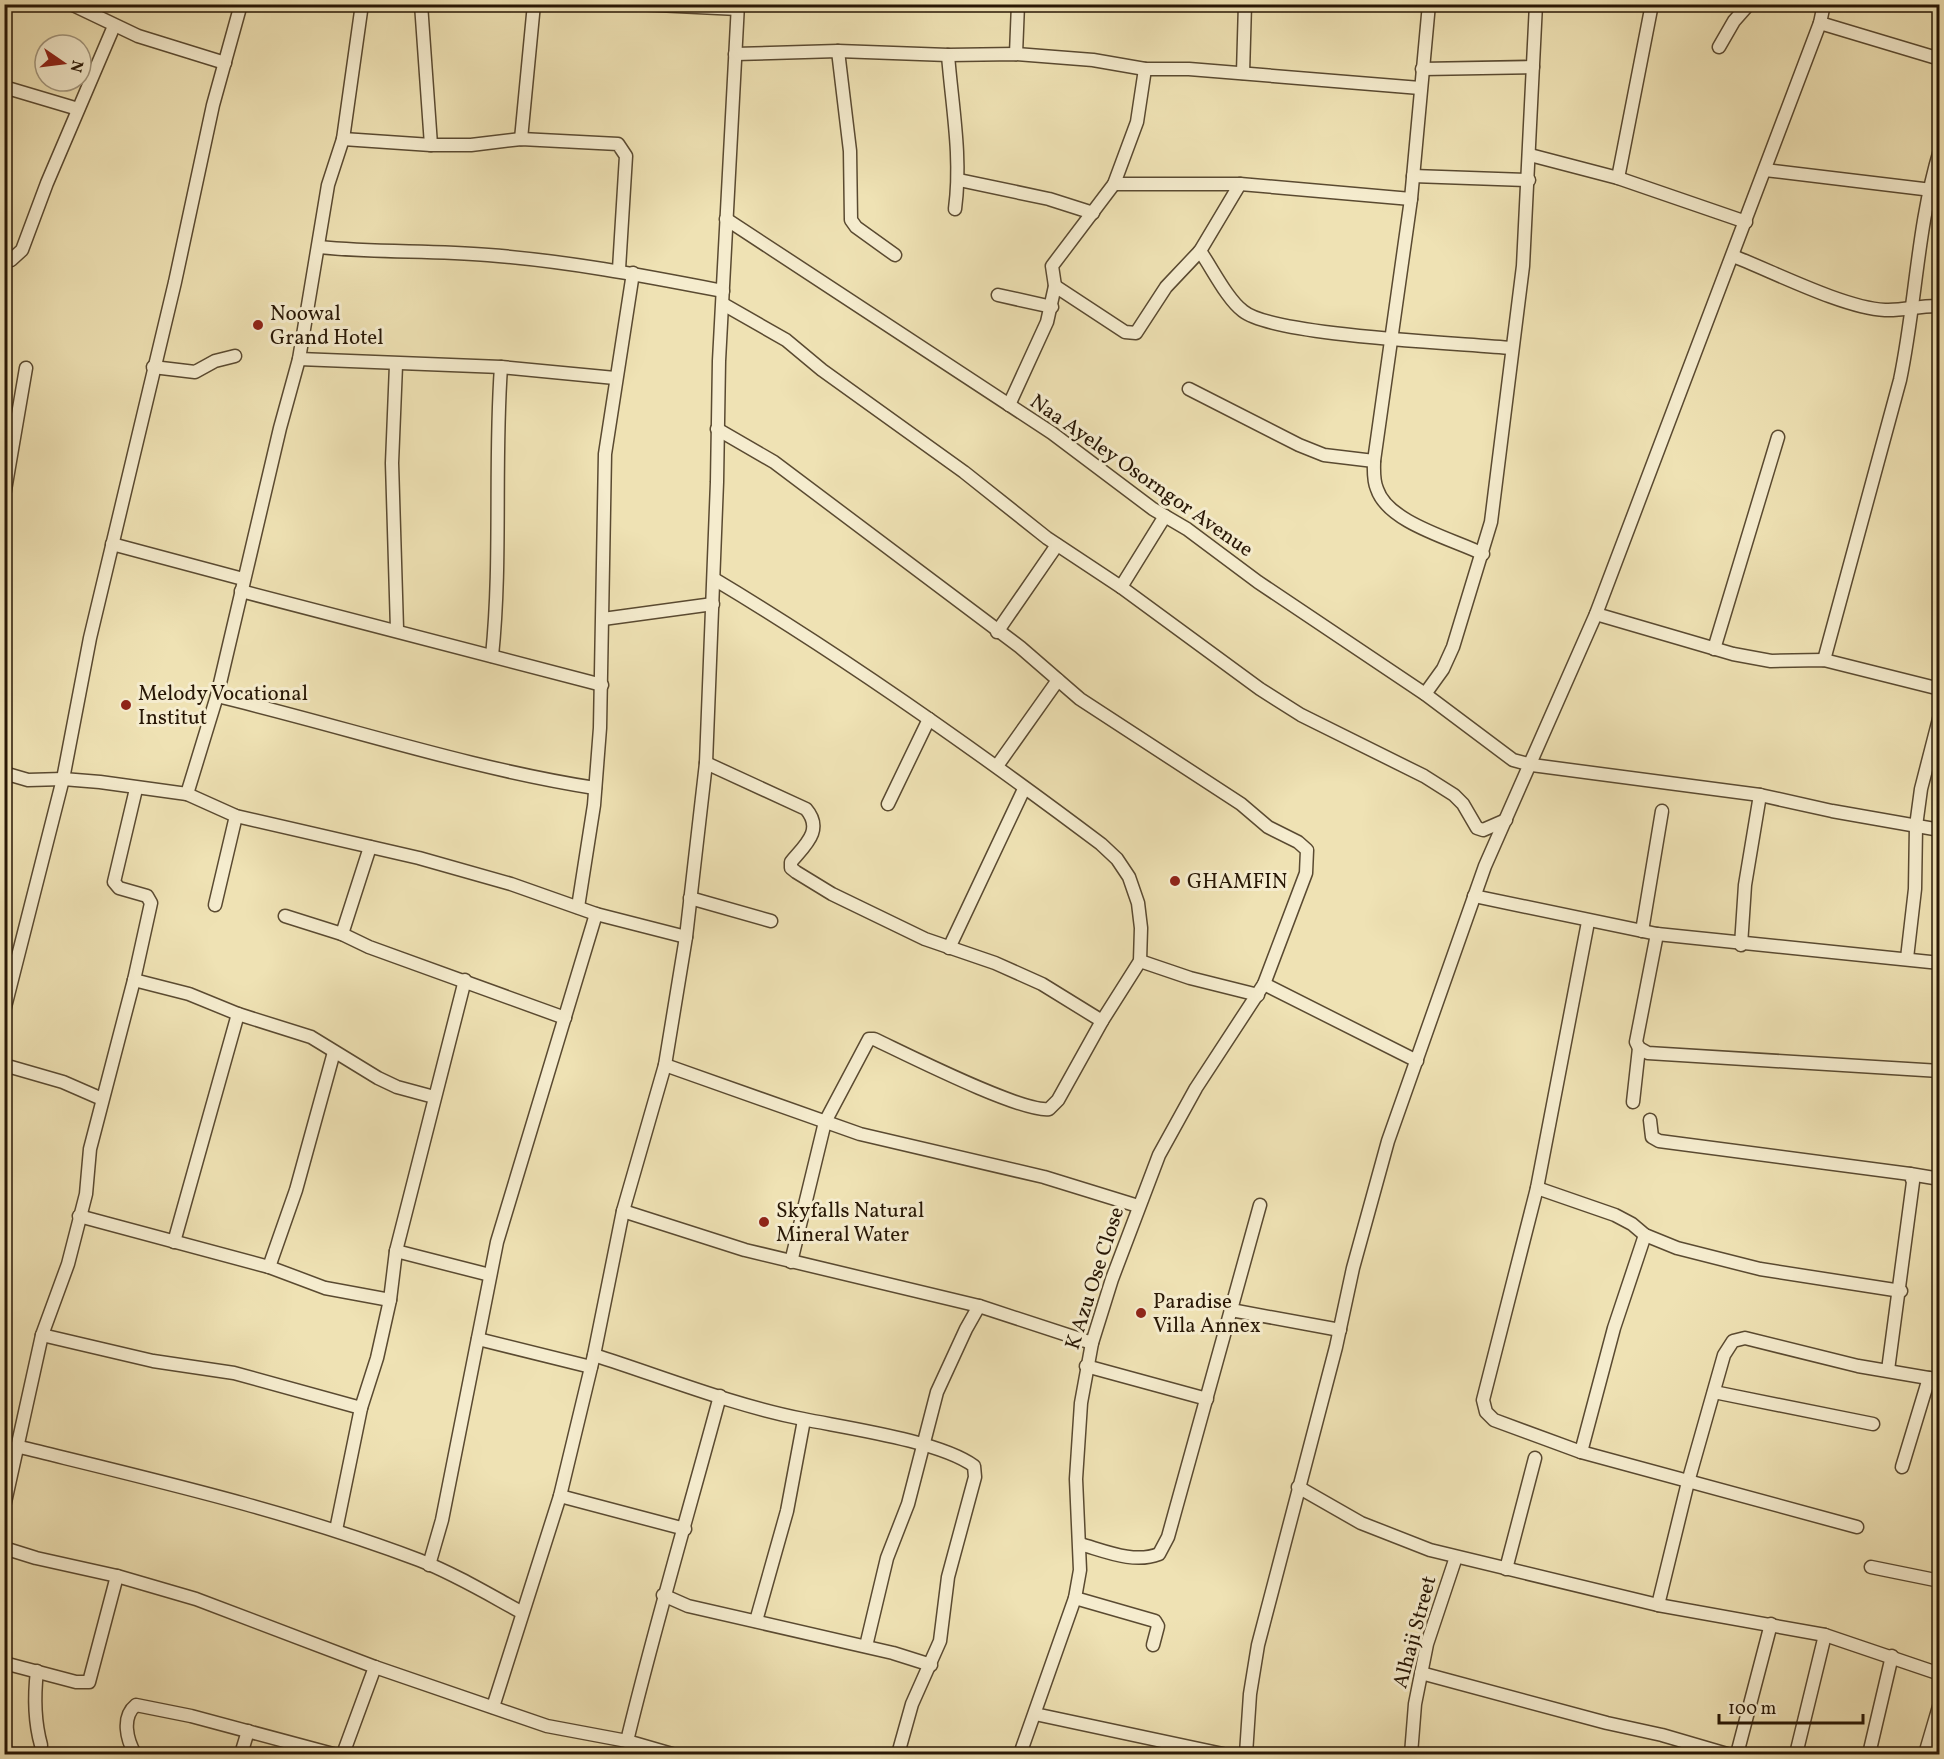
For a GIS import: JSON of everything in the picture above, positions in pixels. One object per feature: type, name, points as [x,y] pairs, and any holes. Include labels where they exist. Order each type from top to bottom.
[{"type":"street","points":[[4,1011],[63,779],[90,638],[177,272],[213,105],[242,4]]},
{"type":"street","points":[[187,794],[217,696],[279,428],[299,359],[328,185],[343,140],[362,4]]},
{"type":"street","points":[[421,4],[431,145]]},
{"type":"street","points":[[521,139],[534,4]]},
{"type":"street","points":[[493,1707],[521,1612],[560,1496],[593,1361],[623,1211],[665,1065],[686,937],[706,763],[714,579],[717,429],[738,7],[636,4]]},
{"type":"street","points":[[1016,54],[1018,4]]},
{"type":"street","points":[[1243,73],[1245,4]]},
{"type":"street","points":[[1429,4],[1411,199],[1374,461],[1377,491],[1386,503],[1422,528],[1483,554]]},
{"type":"street","points":[[1425,694],[1443,669],[1453,647],[1483,554],[1498,472],[1511,348],[1523,266],[1536,4]]},
{"type":"street","points":[[1618,178],[1652,4]]},
{"type":"street","points":[[1719,47],[1734,21],[1749,4]]},
{"type":"street","points":[[1246,1755],[1250,1694],[1258,1645],[1377,1178],[1474,896],[1596,614],[1746,222],[1820,23],[1824,4]]},
{"type":"street","points":[[71,5],[114,26],[225,63]]},
{"type":"street","points":[[1820,23],[1940,59]]},
{"type":"street","points":[[4,259],[11,260],[22,250],[114,26]]},
{"type":"street","points":[[735,54],[838,51],[948,55],[1016,54],[1093,60],[1146,69],[1243,73],[1420,88]]},
{"type":"street","points":[[838,51],[849,139],[851,220],[856,227],[896,255]]},
{"type":"street","points":[[948,55],[959,180],[955,209]]},
{"type":"street","points":[[1422,69],[1533,67]]},
{"type":"street","points":[[1009,405],[1040,341],[1052,307],[1055,286],[1052,271],[1055,260],[1114,184],[1137,122],[1146,69]]},
{"type":"street","points":[[4,87],[78,109]]},
{"type":"street","points":[[343,140],[431,145],[471,145],[521,139],[597,141],[618,144],[624,150],[626,164],[619,269]]},
{"type":"street","points":[[1824,660],[1900,380],[1940,150]]},
{"type":"street","points":[[1530,155],[1618,178],[1746,222]]},
{"type":"street","points":[[1765,170],[1934,190]]},
{"type":"street","points":[[1413,176],[1528,180]]},
{"type":"street","points":[[959,180],[1049,199],[1093,213]]},
{"type":"street","points":[[1114,184],[1240,184],[1411,199]]},
{"type":"street","points":[[1055,286],[1125,332],[1134,334],[1142,327],[1166,287],[1200,251],[1240,184]]},
{"type":"street","name":"Naa Ayeley Osorngor Avenue","points":[[726,219],[1052,433],[1105,475],[1425,694],[1513,760],[1532,765],[1760,795],[1940,830]]},
{"type":"street","points":[[319,248],[389,253],[486,254],[619,269],[723,291]]},
{"type":"street","points":[[1200,251],[1243,312],[1272,323],[1346,334],[1511,348]]},
{"type":"street","points":[[1733,256],[1858,306],[1885,310],[1912,309],[1925,305],[1940,306]]},
{"type":"street","points":[[578,907],[596,788],[602,685],[605,454],[633,273]]},
{"type":"street","points":[[998,295],[1052,307]]},
{"type":"street","points":[[723,304],[786,340],[822,370],[964,472],[1057,545],[1120,586],[1268,694],[1336,733],[1424,776],[1454,795],[1463,804],[1477,828],[1484,830],[1506,820]]},
{"type":"street","points":[[153,367],[195,372],[215,362],[235,356]]},
{"type":"street","points":[[299,359],[501,367],[615,378]]},
{"type":"street","points":[[396,364],[392,464],[398,629]]},
{"type":"street","points":[[492,656],[498,580],[497,435],[501,367]]},
{"type":"street","points":[[4,496],[26,368]]},
{"type":"street","points":[[1189,389],[1299,445],[1324,455],[1374,461]]},
{"type":"street","points":[[717,429],[774,462],[1037,661],[1058,681],[997,766]]},
{"type":"street","points":[[1714,649],[1778,437]]},
{"type":"street","points":[[1120,586],[1165,516]]},
{"type":"street","points":[[112,544],[242,585],[602,685]]},
{"type":"street","points":[[997,632],[1057,545]]},
{"type":"street","points":[[714,579],[800,630],[997,766],[1024,789],[1101,844],[1117,859],[1129,877],[1138,903],[1142,928],[1140,961],[1102,1021],[1058,1100],[1049,1109],[1037,1109],[983,1089],[871,1039],[862,1049],[825,1122],[791,1262]]},
{"type":"street","points":[[603,619],[712,604]]},
{"type":"street","points":[[1596,614],[1714,649],[1771,661],[1824,660],[1940,689]]},
{"type":"street","name":"K Azu Ose Close","points":[[1020,1755],[1075,1598],[1080,1570],[1076,1479],[1086,1366],[1092,1343],[1138,1206],[1158,1155],[1175,1124],[1261,989],[1306,873],[1308,855],[1304,845],[1268,827],[1241,804],[1080,699],[1058,681]]},
{"type":"street","points":[[217,696],[313,718],[491,768],[596,788]]},
{"type":"street","points":[[1908,958],[1916,889],[1916,826],[1921,789],[1940,716]]},
{"type":"street","points":[[888,804],[929,719]]},
{"type":"street","points":[[706,763],[806,809],[814,821],[814,833],[791,862],[791,868],[796,872],[832,894],[949,948],[994,963],[1042,984],[1102,1021]]},
{"type":"street","points":[[4,773],[28,780],[63,779],[187,794],[236,816],[370,847],[511,884],[596,914],[686,937]]},
{"type":"street","points":[[4,1507],[20,1447],[42,1335],[68,1264],[86,1194],[90,1149],[134,980],[151,903],[147,896],[119,888],[114,879],[136,789]]},
{"type":"street","points":[[949,948],[1024,789]]},
{"type":"street","points":[[1742,945],[1745,885],[1760,795]]},
{"type":"street","points":[[1642,931],[1662,811]]},
{"type":"street","points":[[215,905],[236,816]]},
{"type":"street","points":[[342,934],[370,847]]},
{"type":"street","points":[[1474,896],[1588,922],[1657,934],[1742,945],[1908,958],[1940,963]]},
{"type":"street","points":[[690,898],[771,921]]},
{"type":"street","points":[[429,1565],[442,1520],[490,1275],[513,1185],[596,914]]},
{"type":"street","points":[[285,916],[342,934],[369,947],[565,1018]]},
{"type":"street","points":[[1588,922],[1537,1188],[1483,1400],[1486,1412],[1494,1420],[1581,1452],[1857,1527]]},
{"type":"street","points":[[1633,1102],[1639,1048],[1636,1042],[1657,934]]},
{"type":"street","points":[[1140,961],[1190,978],[1261,989],[1417,1061]]},
{"type":"street","points":[[134,980],[189,994],[238,1014],[310,1037],[398,1087],[434,1097]]},
{"type":"street","points":[[336,1530],[361,1408],[377,1358],[390,1300],[396,1251],[465,980]]},
{"type":"street","points":[[174,1242],[238,1014]]},
{"type":"street","points":[[1639,1048],[1648,1053],[1940,1071]]},
{"type":"street","points":[[269,1267],[296,1190],[334,1052]]},
{"type":"street","points":[[4,1065],[30,1070],[102,1099]]},
{"type":"street","points":[[665,1065],[763,1098],[825,1122],[916,1149],[1044,1177],[1138,1206]]},
{"type":"street","points":[[1650,1120],[1652,1137],[1659,1142],[1940,1179]]},
{"type":"street","points":[[1888,1370],[1901,1291],[1913,1182],[1910,1174]]},
{"type":"street","points":[[1537,1188],[1615,1215],[1645,1235],[1677,1248],[1760,1269],[1901,1291]]},
{"type":"street","points":[[1080,1544],[1123,1556],[1148,1558],[1159,1554],[1168,1538],[1260,1205]]},
{"type":"street","points":[[623,1211],[704,1239],[979,1306],[1092,1343]]},
{"type":"street","points":[[79,1216],[269,1267],[325,1288],[390,1300]]},
{"type":"street","points":[[1581,1452],[1614,1328],[1645,1235]]},
{"type":"street","points":[[396,1251],[490,1275]]},
{"type":"street","points":[[866,1646],[887,1558],[908,1504],[937,1392],[960,1339],[979,1306]]},
{"type":"street","points":[[1231,1310],[1340,1330]]},
{"type":"street","points":[[42,1335],[153,1361],[234,1373],[361,1408]]},
{"type":"street","points":[[1658,1605],[1688,1482],[1724,1355],[1733,1341],[1739,1338],[1934,1379],[1902,1467]]},
{"type":"street","points":[[478,1339],[593,1361],[804,1420],[836,1424],[923,1446],[967,1461],[974,1466],[975,1477],[948,1577],[944,1623],[931,1665],[912,1704],[898,1755]]},
{"type":"street","points":[[1086,1366],[1207,1399]]},
{"type":"street","points":[[1714,1392],[1873,1424]]},
{"type":"street","points":[[627,1742],[663,1596],[685,1529],[720,1396]]},
{"type":"street","points":[[756,1622],[787,1511],[804,1420]]},
{"type":"street","points":[[20,1447],[215,1495],[336,1530],[429,1565],[521,1612]]},
{"type":"street","points":[[1506,1569],[1535,1458]]},
{"type":"street","points":[[1299,1487],[1361,1523],[1430,1550],[1658,1605],[1825,1635],[1940,1674]]},
{"type":"street","points":[[560,1496],[685,1529]]},
{"type":"street","points":[[4,1548],[36,1558],[117,1576],[196,1599],[375,1667],[547,1726],[627,1742],[672,1755]]},
{"type":"street","name":"Alhaji Street","points":[[1411,1755],[1421,1673],[1427,1644],[1456,1557]]},
{"type":"street","points":[[1871,1567],[1940,1581]]},
{"type":"street","points":[[4,1663],[76,1682],[89,1682],[117,1576]]},
{"type":"street","points":[[663,1596],[688,1606],[866,1646],[931,1665]]},
{"type":"street","points":[[1075,1598],[1155,1621],[1158,1626],[1153,1645]]},
{"type":"street","points":[[1737,1755],[1771,1624]]},
{"type":"street","points":[[1796,1755],[1825,1635]]},
{"type":"street","points":[[1869,1755],[1892,1656]]},
{"type":"street","points":[[344,1755],[375,1667]]},
{"type":"street","points":[[37,1671],[35,1717],[41,1745]]},
{"type":"street","points":[[1421,1673],[1607,1723],[1662,1734],[1727,1755]]},
{"type":"street","points":[[1925,1755],[1940,1703]]},
{"type":"street","points":[[135,1755],[127,1737],[127,1728],[130,1712],[136,1706],[191,1716],[333,1755]]},
{"type":"street","points":[[1035,1714],[1223,1755]]},
{"type":"street","points":[[241,1755],[248,1731]]},
{"type":"place","name":"Noowal Grand Hotel","points":[[258,325]]},
{"type":"place","name":"Melody Vocational Institut","points":[[126,705]]},
{"type":"place","name":"GHAMFIN","points":[[1175,881]]},
{"type":"place","name":"Skyfalls Natural Mineral Water","points":[[764,1222]]},
{"type":"place","name":"Paradise Villa Annex","points":[[1141,1313]]}]
